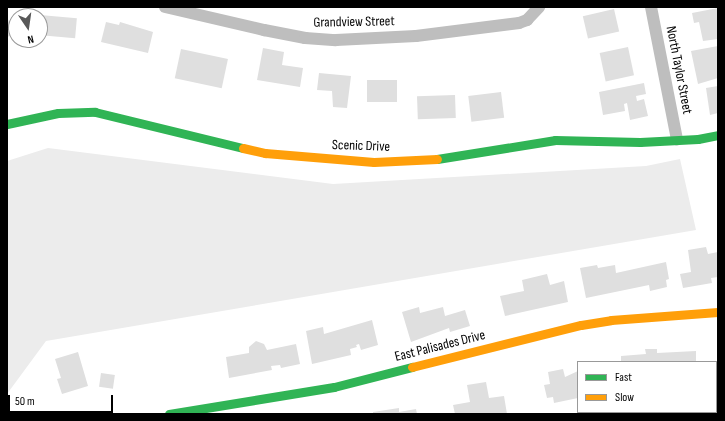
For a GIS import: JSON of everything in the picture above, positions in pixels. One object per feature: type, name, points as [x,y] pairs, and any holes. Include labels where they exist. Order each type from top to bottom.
[{"type":"street","name":"Grandview Street","points":[[165,7],[271,32],[336,40],[416,36],[519,23],[527,20],[539,7]]},
{"type":"street","name":"North Taylor Street","points":[[651,7],[676,139]]},
{"type":"street","name":"Scenic Drive","points":[[7,124],[58,113],[95,112],[265,153],[374,162],[446,159],[555,140],[617,142],[718,135]]},
{"type":"street","name":"East Palisades Drive","points":[[169,414],[334,386],[581,325],[611,320],[718,312]]},
{"type":"shaded area","points":[[48,148],[333,184],[646,166],[680,159],[696,230],[46,341],[7,394],[7,161]]},
{"type":"building","points":[[718,8],[718,39],[703,41],[699,22],[694,23],[692,13]]},
{"type":"building","points":[[614,9],[619,31],[588,39],[583,16]]},
{"type":"building","points":[[7,16],[8,37],[7,37]]},
{"type":"building","points":[[48,16],[77,18],[75,38],[48,36]]},
{"type":"building","points":[[106,22],[119,25],[120,22],[153,32],[148,53],[101,42]]},
{"type":"building","points":[[718,46],[718,78],[698,84],[691,51]]},
{"type":"building","points":[[628,47],[634,75],[606,81],[600,53]]},
{"type":"building","points":[[263,48],[284,52],[282,65],[303,68],[300,87],[257,80]]},
{"type":"building","points":[[181,49],[228,59],[222,88],[175,78]]},
{"type":"building","points":[[319,73],[351,76],[347,108],[333,107],[332,91],[317,90]]},
{"type":"building","points":[[367,80],[397,80],[397,102],[367,102]]},
{"type":"building","points":[[644,83],[646,94],[636,96],[637,101],[644,99],[648,116],[630,120],[627,103],[624,104],[625,111],[603,115],[599,92]]},
{"type":"building","points":[[718,86],[718,113],[710,115],[706,88]]},
{"type":"building","points":[[501,92],[504,118],[471,122],[468,96]]},
{"type":"building","points":[[455,95],[456,118],[418,119],[417,96]]},
{"type":"building","points":[[706,247],[708,254],[718,252],[718,277],[711,278],[712,283],[683,288],[680,274],[691,272],[688,250]]},
{"type":"building","points":[[666,262],[669,279],[666,280],[667,287],[650,291],[649,285],[586,298],[580,268],[597,265],[598,268],[615,265],[616,273]]},
{"type":"building","points":[[547,274],[550,285],[564,281],[568,302],[505,316],[500,296],[524,291],[522,280]]},
{"type":"building","points":[[419,307],[420,313],[443,307],[445,316],[465,310],[470,326],[450,332],[449,328],[411,342],[402,312]]},
{"type":"building","points":[[372,320],[378,345],[361,350],[359,344],[356,345],[357,347],[350,349],[351,355],[312,364],[306,331],[323,327],[324,334]]},
{"type":"building","points":[[256,341],[264,344],[267,350],[296,344],[300,364],[281,368],[280,365],[271,366],[272,370],[229,378],[226,357],[249,353],[249,347]]},
{"type":"building","points":[[645,349],[657,349],[657,353],[696,351],[696,361],[621,361],[621,356],[646,354]]},
{"type":"building","points":[[78,352],[88,386],[62,394],[57,379],[61,378],[55,359]]},
{"type":"building","points":[[563,369],[565,377],[577,371],[577,398],[554,403],[553,397],[547,398],[544,385],[550,384],[548,372]]},
{"type":"building","points":[[101,373],[115,375],[113,389],[99,387]]},
{"type":"building","points":[[486,382],[489,398],[504,396],[507,414],[455,414],[453,405],[470,402],[467,385]]},
{"type":"building","points":[[399,408],[399,412],[416,409],[417,414],[373,414],[373,412]]},
{"type":"traffic: fast","points":[[7,124],[58,113],[95,112],[243,148]]},
{"type":"traffic: fast","points":[[437,159],[555,140],[640,142],[698,139],[718,135]]},
{"type":"traffic: fast","points":[[169,414],[334,387],[412,367]]},
{"type":"traffic: slow","points":[[243,148],[265,153],[374,162],[437,159]]},
{"type":"traffic: slow","points":[[412,367],[581,325],[611,320],[718,312]]}]
